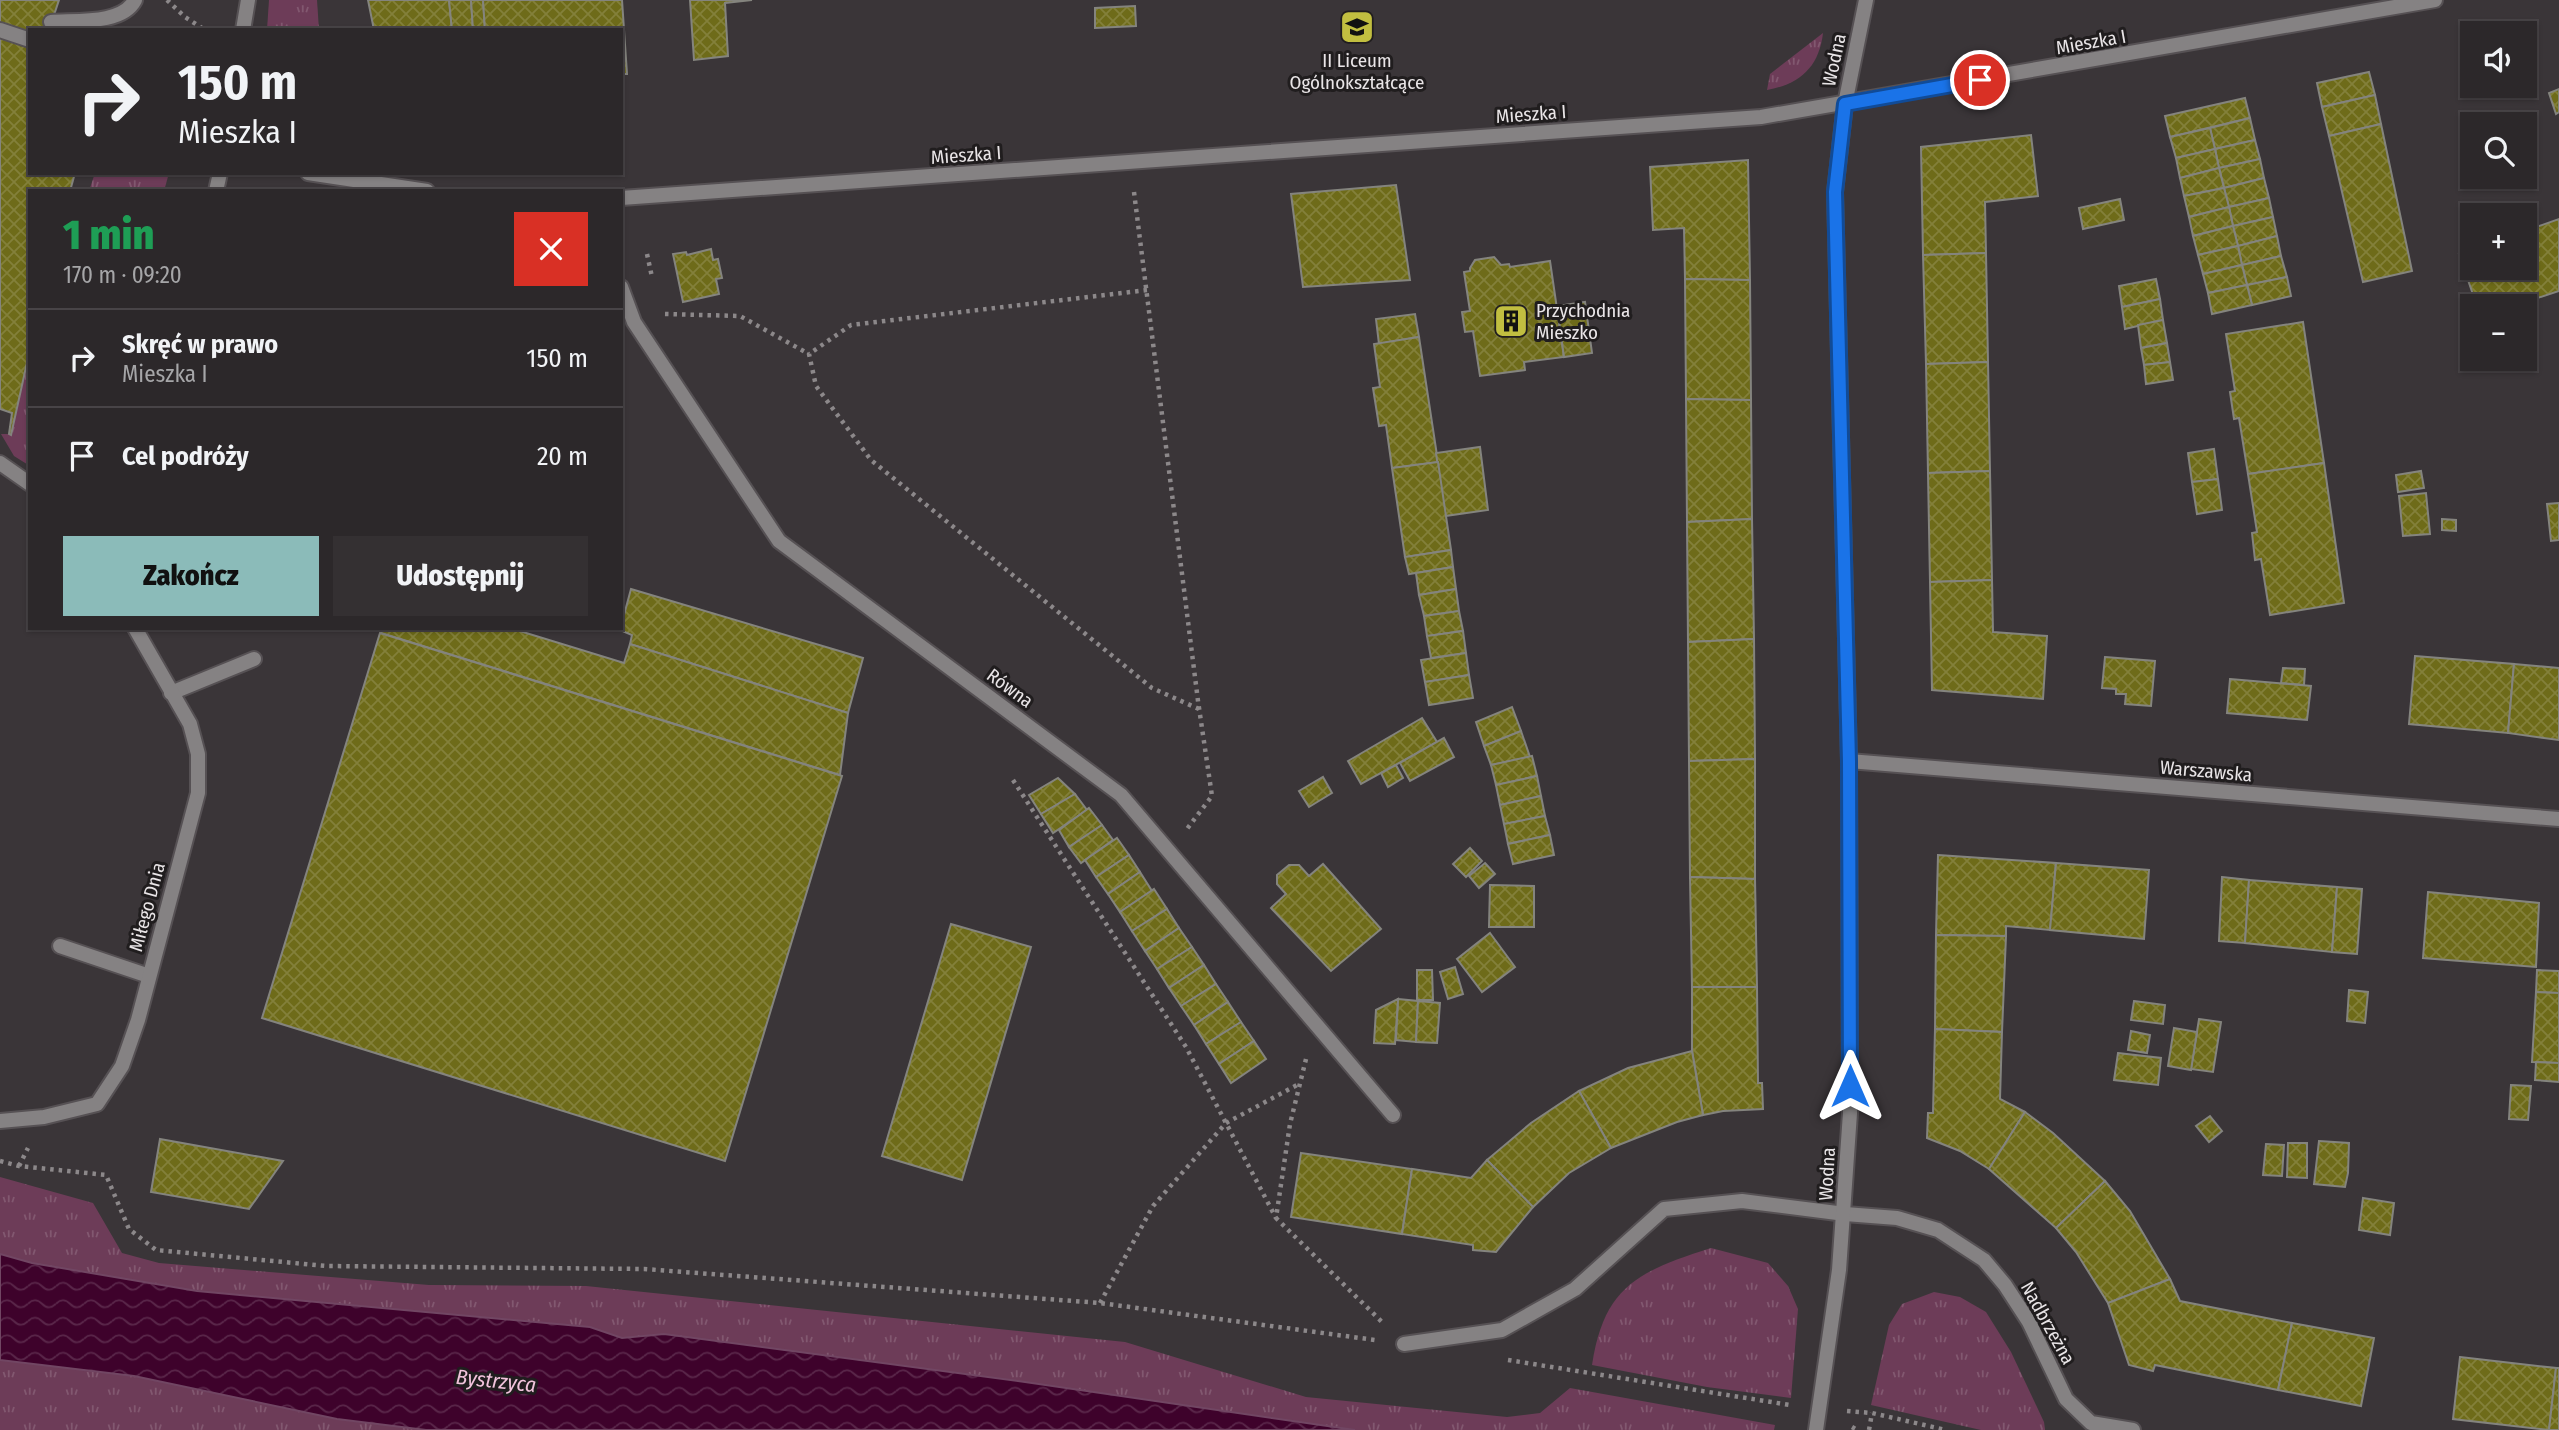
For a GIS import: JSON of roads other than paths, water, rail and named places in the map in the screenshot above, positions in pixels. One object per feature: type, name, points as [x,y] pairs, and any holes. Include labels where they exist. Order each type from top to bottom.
[{"type":"street","points":[[51,22],[112,17],[131,6],[135,0]]},
{"type":"street","points":[[243,28],[248,0]]},
{"type":"street","name":"Wodna","points":[[1816,1429],[1839,1270],[1850,1113],[1849,761],[1835,192],[1845,104],[1866,0]]},
{"type":"street","name":"Mieszka I","points":[[623,198],[1761,117],[2435,0]]},
{"type":"street","points":[[0,30],[28,39]]},
{"type":"street","points":[[320,175],[414,189]]},
{"type":"street","name":"Równa","points":[[623,292],[634,322],[779,541],[1121,794],[1393,1115]]},
{"type":"street","points":[[0,463],[28,483]]},
{"type":"street","name":"Miłego Dnia","points":[[0,1121],[44,1117],[97,1104],[122,1066],[149,976],[198,793],[198,754],[190,724],[136,630]]},
{"type":"street","points":[[171,693],[254,659]]},
{"type":"street","name":"Warszawska","points":[[1849,761],[2559,819]]},
{"type":"street","points":[[60,946],[149,976]]},
{"type":"street","name":"Nadbrzeżna","points":[[1404,1344],[1502,1330],[1575,1289],[1664,1209],[1742,1201],[1897,1218],[1938,1230],[1984,1260],[2005,1285],[2029,1322],[2066,1399],[2091,1423],[2133,1430]]},
{"type":"water","name":"Bystrzyca","points":[[0,1254],[32,1263],[197,1291],[590,1327],[622,1338],[664,1334],[1025,1382],[1355,1430],[426,1430],[337,1419],[134,1376],[0,1360]]},
{"type":"place","name":"II Liceum Ogólnokształcące","points":[[1357,27]]},
{"type":"place","name":"Przychodnia Mieszko","points":[[1511,321]]}]
